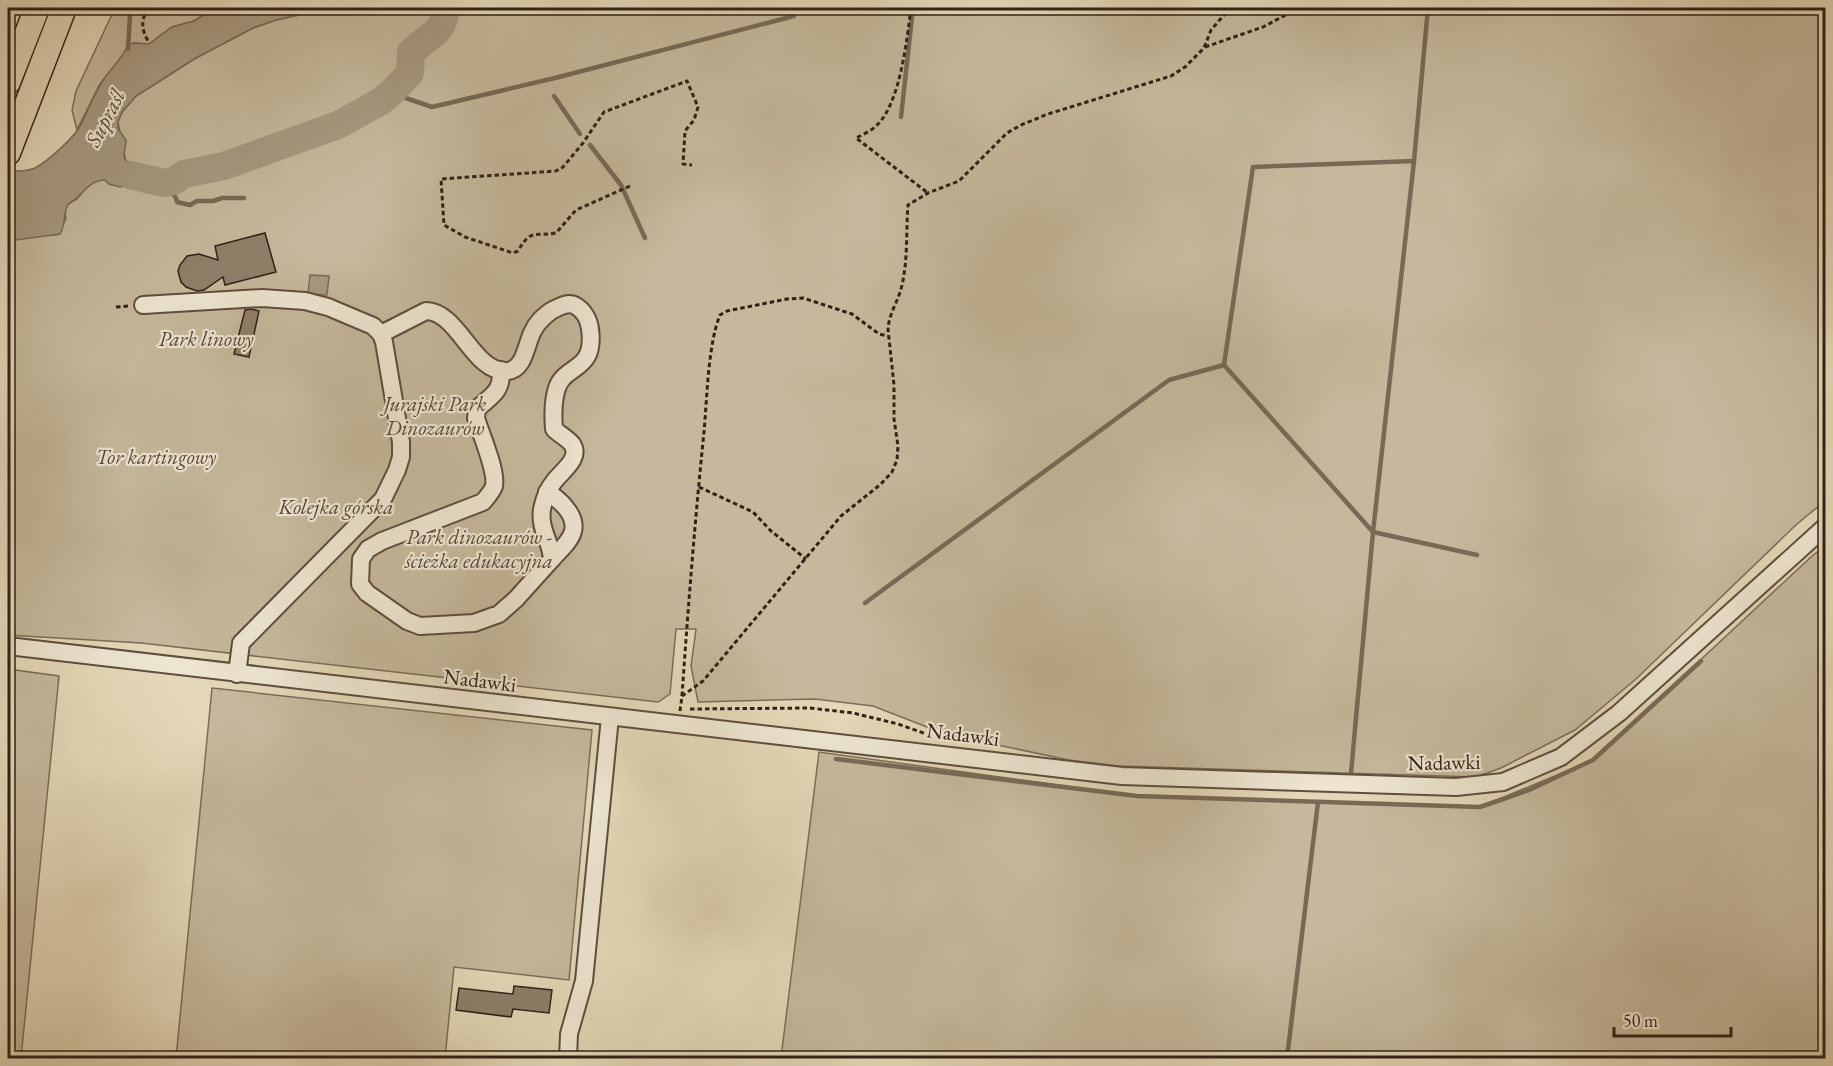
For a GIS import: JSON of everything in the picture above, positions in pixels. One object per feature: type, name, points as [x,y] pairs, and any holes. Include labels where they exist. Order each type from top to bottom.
[{"type":"highway","points":[[8,82],[37,8]]},
{"type":"highway","points":[[8,153],[64,8]]},
{"type":"street","points":[[143,305],[262,298],[289,299],[328,307],[373,326],[381,334],[401,442],[401,457],[390,489],[341,544],[241,644],[237,674]]},
{"type":"street","points":[[381,334],[426,311],[439,313],[449,321],[477,356],[494,368],[506,372],[512,370],[520,362],[531,333],[539,320],[567,304],[574,305],[583,312],[589,322],[591,347],[584,361],[560,381],[556,390],[554,429],[571,443],[574,456],[572,463],[552,483],[542,509],[542,526],[552,559]]},
{"type":"street","points":[[501,370],[499,387],[492,397],[477,409],[476,418],[494,475],[494,488],[483,502],[390,538],[368,549],[361,559],[360,584],[367,593],[399,616],[420,626],[474,623],[499,614],[516,599],[573,532],[570,514],[559,499],[547,492]]},
{"type":"street","name":"Nadawki","points":[[8,646],[610,717],[648,721],[680,718],[1122,776],[1456,787],[1503,782],[1561,757],[1619,713],[1826,526]]},
{"type":"street","points":[[568,1059],[569,1034],[584,981],[610,717]]},
{"type":"path","points":[[148,8],[142,18],[148,41]]},
{"type":"path","points":[[911,8],[904,59],[891,103],[877,126],[856,138],[928,193]]},
{"type":"path","points":[[682,696],[704,681],[840,516],[881,484],[892,472],[897,460],[898,446],[888,336],[889,321],[903,284],[908,205],[928,193],[959,181],[1007,134],[1021,125],[1171,76],[1185,67],[1204,48],[1212,30],[1230,8]]},
{"type":"path","points":[[1204,48],[1263,27],[1299,8]]},
{"type":"path","points":[[630,186],[576,210],[556,233],[531,235],[523,241],[518,251],[513,253],[465,237],[444,225],[441,178],[556,171],[563,167],[583,143],[604,112],[687,81],[698,107],[694,120],[685,131],[683,164],[692,165]]},
{"type":"path","points":[[680,718],[709,376],[720,315],[727,311],[803,298],[852,314],[879,334],[888,336]]},
{"type":"path","points":[[699,487],[753,512],[771,531],[806,559]]},
{"type":"path","points":[[648,721],[680,718],[694,708],[810,708],[853,712],[898,724],[937,738]]},
{"type":"green space","points":[[115,8],[215,8],[194,21],[172,27],[149,44],[133,43],[100,84],[77,130],[72,110],[76,91]]},
{"type":"green space","points":[[331,8],[437,10],[462,8],[1825,8],[1825,501],[1797,524],[1636,679],[1575,730],[1501,768],[1476,777],[1119,766],[1069,760],[945,734],[873,706],[815,699],[698,702],[691,666],[696,629],[676,629],[670,694],[658,702],[141,643],[8,635],[8,241],[48,234],[57,235],[66,219],[65,211],[68,204],[77,199],[88,186],[98,180],[105,180],[133,168],[126,162],[118,122],[122,112],[136,96],[194,59],[253,28],[276,20]]},
{"type":"green space","points":[[1825,546],[1825,1058],[781,1058],[819,752],[1137,796],[1480,807],[1593,760]]},
{"type":"green space","points":[[8,669],[59,676],[21,1058],[8,1058]]},
{"type":"green space","points":[[212,688],[592,730],[569,980],[454,967],[445,1058],[176,1058]]},
{"type":"water","name":"Supraśl","points":[[215,8],[331,8],[276,20],[253,28],[194,59],[136,96],[122,112],[118,122],[118,129],[126,140],[124,155],[135,168],[167,178],[170,184],[168,188],[162,189],[137,183],[120,187],[109,184],[105,180],[99,181],[68,204],[60,234],[8,241],[8,170],[25,171],[35,168],[71,138],[79,128],[102,82],[128,45],[149,44],[172,27],[194,21]]},
{"type":"water","points":[[310,275],[329,276],[327,295],[308,294]]},
{"type":"building","points":[[265,233],[276,272],[225,285],[223,277],[204,290],[197,291],[186,287],[181,282],[178,271],[187,256],[199,254],[218,260],[215,246]]},
{"type":"building","points":[[245,310],[259,311],[249,357],[234,354]]},
{"type":"building","points":[[514,986],[552,990],[549,1013],[513,1009],[511,1017],[456,1010],[459,988],[513,994]]},
{"type":"waterway","points":[[128,49],[130,15],[133,8]]},
{"type":"waterway","points":[[130,175],[164,183],[174,181],[184,174],[224,166],[338,125],[383,100],[410,73],[411,52],[437,31],[447,8]]},
{"type":"waterway","points":[[901,117],[913,8]]},
{"type":"waterway","points":[[1351,773],[1373,532],[1414,161],[1428,8]]},
{"type":"waterway","points":[[391,93],[432,107],[559,77],[794,16]]},
{"type":"waterway","points":[[554,96],[580,134]]},
{"type":"waterway","points":[[590,145],[621,185],[645,238]]},
{"type":"waterway","points":[[865,603],[1169,380],[1224,365],[1253,167],[1414,161]]},
{"type":"waterway","points":[[166,185],[177,202],[190,205],[197,201],[244,198]]},
{"type":"waterway","points":[[1224,365],[1373,532],[1477,555]]},
{"type":"waterway","points":[[836,759],[1137,796],[1480,807],[1529,790],[1593,760],[1701,661]]},
{"type":"waterway","points":[[1287,1058],[1318,802]]},
{"type":"park label","name":"Park linowy","points":[[206,338]]},
{"type":"park label","name":"Jurajski Park Dinozaurów","points":[[435,415]]},
{"type":"park label","name":"Tor kartingowy","points":[[156,456]]},
{"type":"park label","name":"Kolejka górska","points":[[336,506]]},
{"type":"park label","name":"Park dinozaurów - ścieżka edukacyjna","points":[[479,548]]}]
